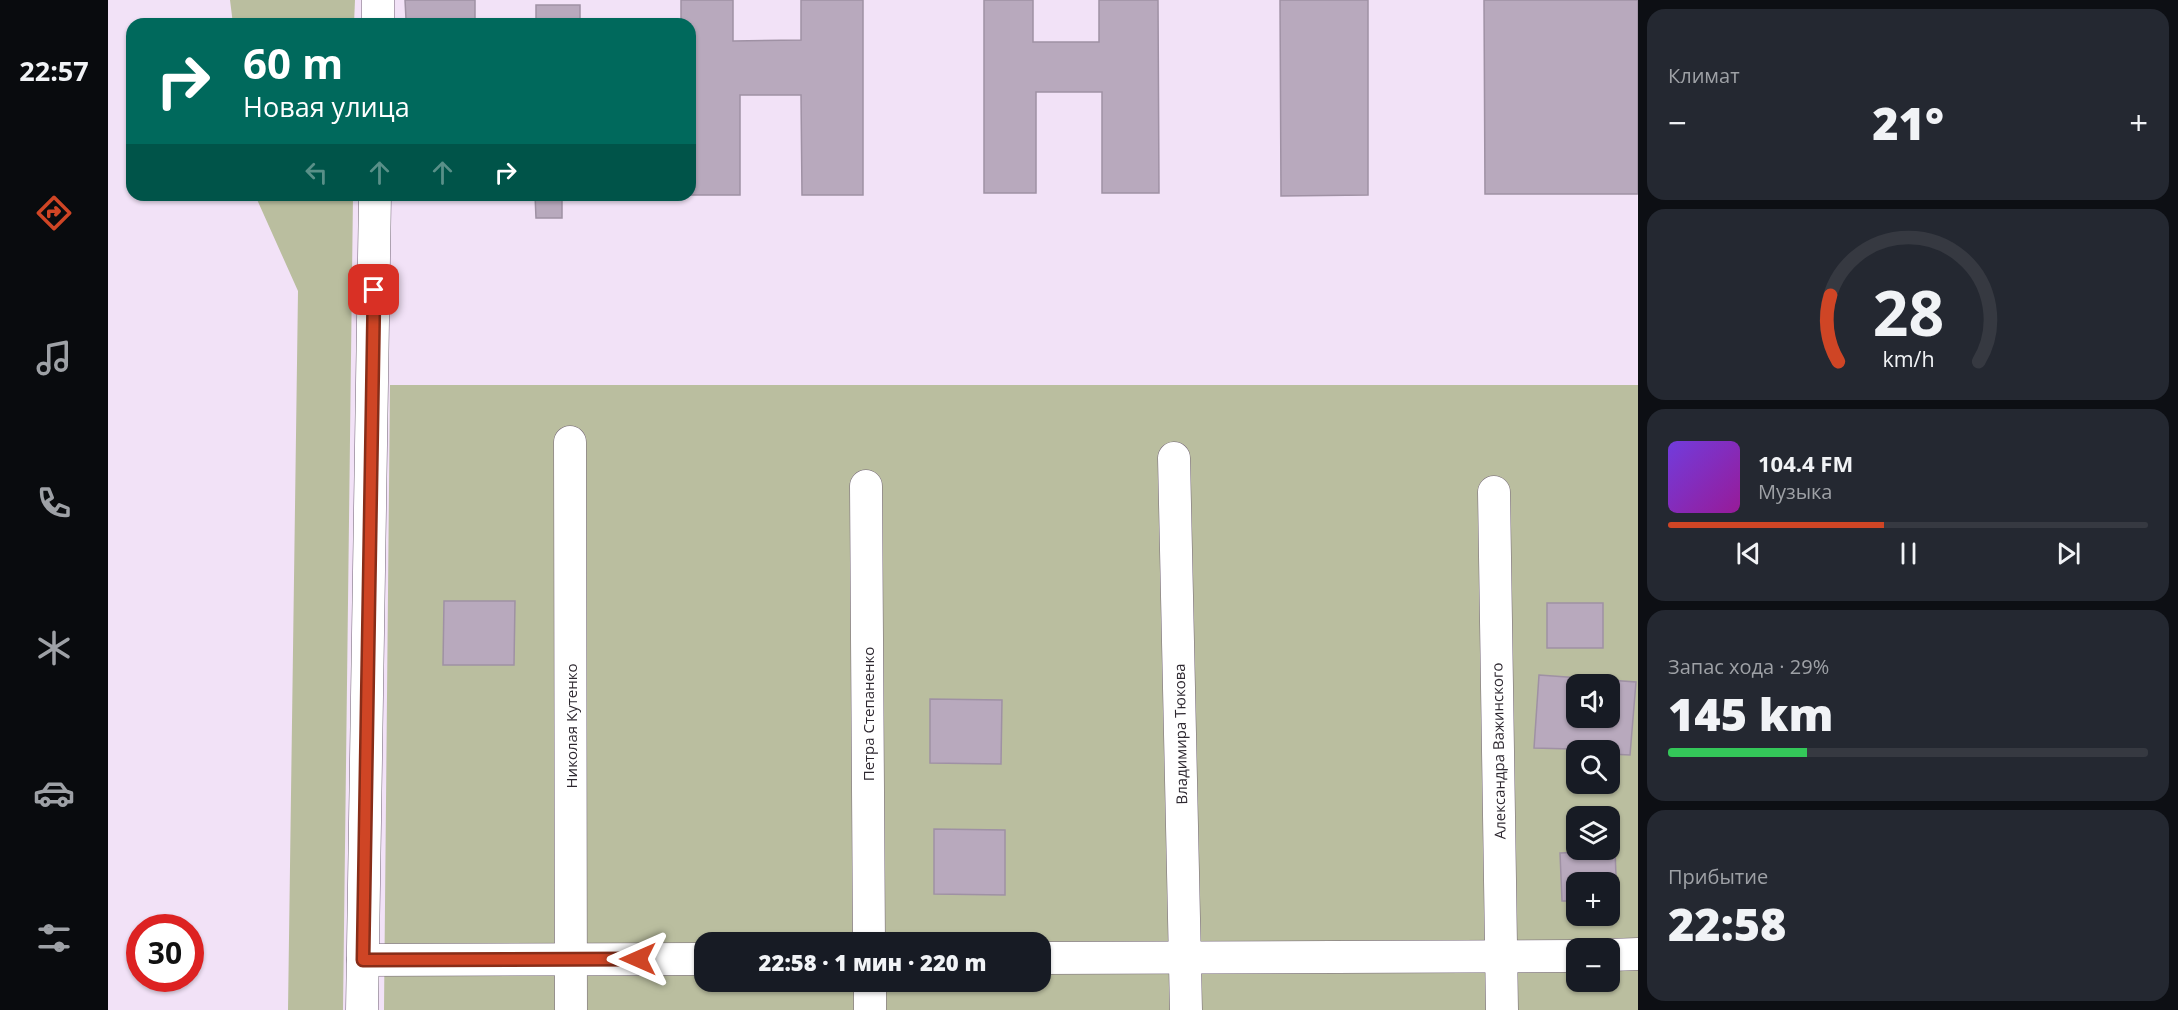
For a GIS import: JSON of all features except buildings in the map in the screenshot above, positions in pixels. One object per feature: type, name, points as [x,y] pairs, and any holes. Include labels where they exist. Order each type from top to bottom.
[{"type":"street","points":[[378,0],[378,18]]},
{"type":"street","points":[[362,1010],[375,201]]},
{"type":"street","name":"Николая Кутенко","points":[[570,442],[571,1010]]},
{"type":"street","name":"Владимира Тюкова","points":[[1174,458],[1186,1010]]},
{"type":"street","name":"Петра Степаненко","points":[[866,486],[869,932]]},
{"type":"street","name":"Александра Важинского","points":[[1494,492],[1502,1010]]},
{"type":"street","points":[[1620,955],[1638,954]]},
{"type":"street","points":[[1051,958],[1566,956]]},
{"type":"street","points":[[363,960],[694,959]]},
{"type":"street","points":[[870,992],[870,1010]]},
{"type":"green space","points":[[230,0],[355,0],[354,18],[232,18]]},
{"type":"green space","points":[[258,201],[353,201],[343,1010],[288,1010],[298,291]]},
{"type":"green space","points":[[390,385],[1638,385],[1638,1010],[384,1010]]},
{"type":"route","points":[[374,290],[363,960],[638,959]]}]
